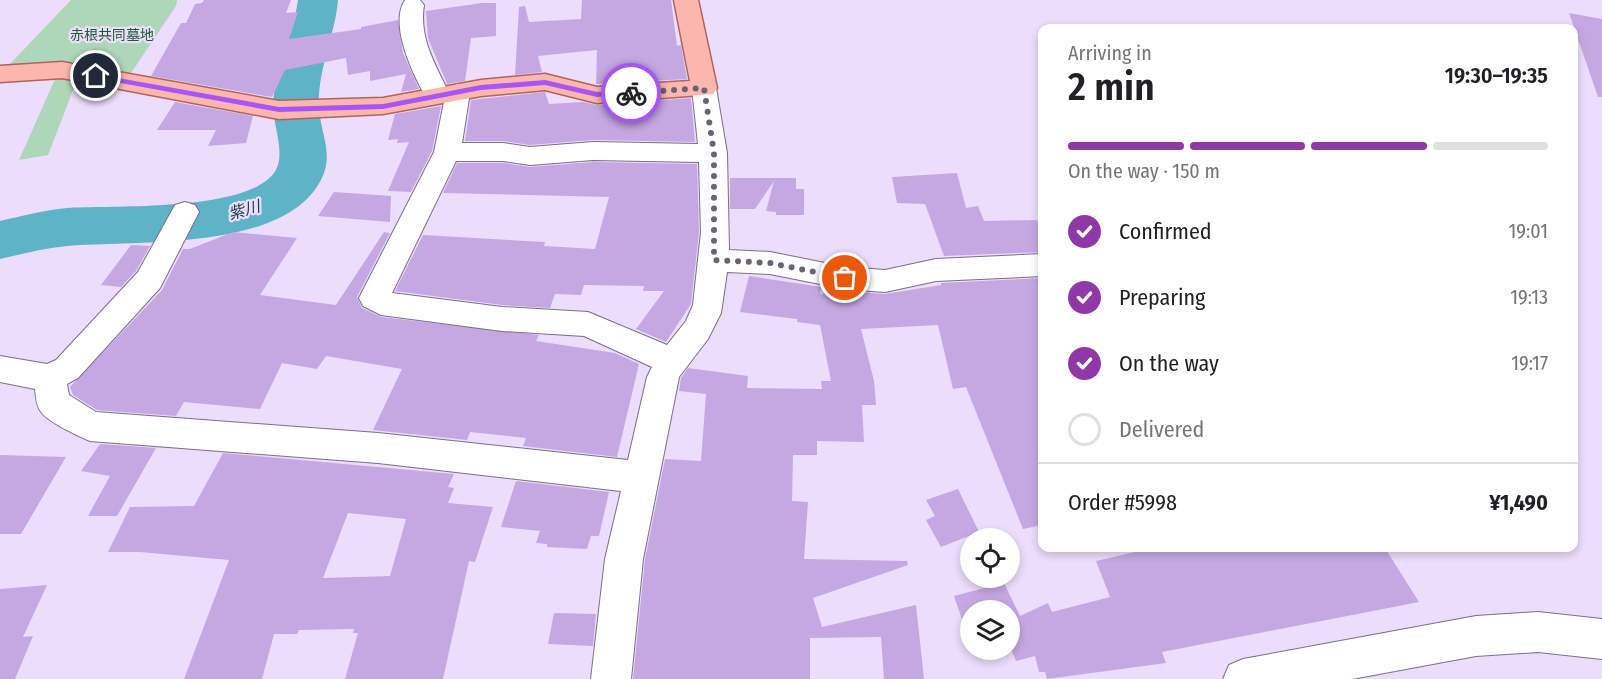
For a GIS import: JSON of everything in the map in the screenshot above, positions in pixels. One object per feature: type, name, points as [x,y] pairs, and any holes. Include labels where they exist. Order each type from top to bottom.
[{"type":"main road","points":[[0,74],[48,70],[69,71],[298,110],[383,106],[448,94],[545,82],[597,94],[704,88],[686,0]]},
{"type":"street","points":[[413,5],[410,16],[414,46],[448,94],[447,152],[374,298],[381,303],[502,319],[588,324],[671,361]]},
{"type":"street","points":[[611,679],[624,559],[663,377],[671,361],[692,338],[707,312],[714,260],[714,153],[704,88]]},
{"type":"street","points":[[447,152],[503,152],[530,156],[592,151],[714,153]]},
{"type":"street","points":[[0,369],[50,378],[67,369],[149,280],[179,224]]},
{"type":"street","points":[[714,260],[770,263],[845,278],[885,281],[936,270],[1038,265]]},
{"type":"street","points":[[50,378],[53,403],[90,426],[378,448],[640,477]]},
{"type":"street","points":[[1243,679],[1476,636],[1538,632],[1602,639]]},
{"type":"green space","name":"赤根共同墓地","points":[[71,0],[177,0],[176,6],[129,76],[58,64],[9,65]]},
{"type":"green space","points":[[56,77],[77,80],[48,155],[19,160]]},
{"type":"building","points":[[204,0],[291,0],[286,13],[298,12],[289,39],[361,29],[361,27],[398,20],[403,53],[419,89],[401,92],[406,74],[370,81],[370,71],[348,75],[346,58],[285,70],[272,97],[151,76],[181,23],[186,23],[195,4],[202,3]]},
{"type":"building","points":[[582,0],[671,0],[677,46],[681,45],[687,79],[596,84],[597,50],[538,56],[542,72],[515,75],[519,7],[525,6],[529,22],[581,19]]},
{"type":"building","points":[[496,3],[496,36],[471,38],[465,81],[447,84],[428,38],[426,11]]},
{"type":"building","points":[[1569,13],[1602,19],[1602,97],[1598,97],[1578,39],[1578,24],[1573,24]]},
{"type":"building","points":[[545,92],[549,104],[583,102],[597,105],[691,98],[695,142],[593,140],[530,145],[503,141],[465,141],[471,100]]},
{"type":"building","points":[[175,102],[253,116],[246,143],[208,146],[216,130],[157,130]]},
{"type":"building","points":[[441,106],[432,151],[411,192],[388,191],[409,142],[397,143],[398,139],[388,140],[395,114]]},
{"type":"building","points":[[593,162],[697,164],[699,232],[691,304],[666,342],[636,329],[664,291],[643,291],[644,286],[584,285],[581,295],[555,294],[550,308],[502,305],[395,291],[423,235],[545,242],[544,246],[595,249],[609,197],[443,193],[457,163],[503,163],[530,167]]},
{"type":"building","points":[[957,173],[966,208],[978,206],[984,221],[1037,220],[1038,252],[944,256],[925,204],[897,203],[892,177]]},
{"type":"building","points":[[730,178],[796,178],[796,189],[804,189],[804,215],[776,215],[776,212],[766,211],[774,181],[755,209],[730,209]]},
{"type":"building","points":[[334,192],[391,196],[390,222],[318,216]]},
{"type":"building","points":[[233,232],[297,238],[260,295],[336,305],[384,232],[390,233],[357,297],[362,308],[381,317],[539,335],[536,341],[615,353],[639,364],[617,457],[523,446],[526,438],[470,432],[467,440],[373,430],[402,369],[326,356],[317,369],[282,363],[260,409],[184,402],[176,416],[97,410],[73,395],[70,387],[162,290],[183,249],[190,249]]},
{"type":"building","points":[[131,245],[150,246],[136,271],[121,287],[101,285]]},
{"type":"building","points":[[749,276],[821,287],[820,294],[844,291],[885,294],[941,285],[941,283],[1038,278],[1038,526],[1023,529],[966,387],[953,389],[938,325],[861,329],[874,381],[876,405],[862,405],[864,442],[817,441],[817,455],[793,455],[792,501],[808,502],[804,559],[907,561],[908,565],[813,598],[822,627],[916,605],[924,679],[884,679],[881,637],[810,638],[810,679],[633,679],[645,559],[665,459],[701,461],[706,394],[679,391],[681,378],[688,368],[748,376],[747,388],[822,389],[821,381],[831,381],[820,325],[797,322],[797,319],[740,312]]},
{"type":"building","points":[[100,444],[156,448],[117,516],[88,516],[110,476],[81,471]]},
{"type":"building","points":[[223,453],[454,474],[448,487],[454,488],[448,503],[493,507],[475,562],[469,561],[443,679],[345,679],[358,633],[353,633],[354,629],[299,630],[297,634],[274,634],[262,679],[184,679],[229,560],[140,552],[108,552],[130,507],[194,506]],"holes":[[[348,513],[406,519],[390,576],[323,578]]]},
{"type":"building","points":[[0,455],[66,457],[21,534],[0,534]]},
{"type":"building","points":[[516,481],[609,492],[599,536],[591,536],[587,549],[547,547],[547,544],[536,543],[540,531],[501,527]]},
{"type":"building","points":[[958,489],[977,528],[960,528],[960,540],[941,547],[926,520],[935,516],[926,500]]},
{"type":"building","points":[[1135,552],[1388,552],[1419,602],[1162,652],[1166,663],[1047,679],[1045,672],[1039,672],[1035,656],[1020,660],[1020,616],[1048,603],[1052,612],[1110,597],[1096,561]]},
{"type":"building","points":[[47,585],[23,637],[33,636],[15,679],[0,679],[0,589]]},
{"type":"building","points":[[985,588],[1006,588],[1012,600],[960,600],[960,614],[954,596]]},
{"type":"building","points":[[554,613],[596,614],[593,646],[548,644]]},
{"type":"waterway","name":"紫川","points":[[0,240],[67,227],[190,221],[225,216],[256,209],[280,198],[295,182],[303,159],[296,98],[306,44],[318,0]]},
{"type":"way so far","points":[[631,93],[704,88],[714,153],[714,260],[770,263],[845,278]]},
{"type":"route","points":[[96,76],[279,110],[383,106],[481,88],[545,82],[597,94],[631,93]]}]
